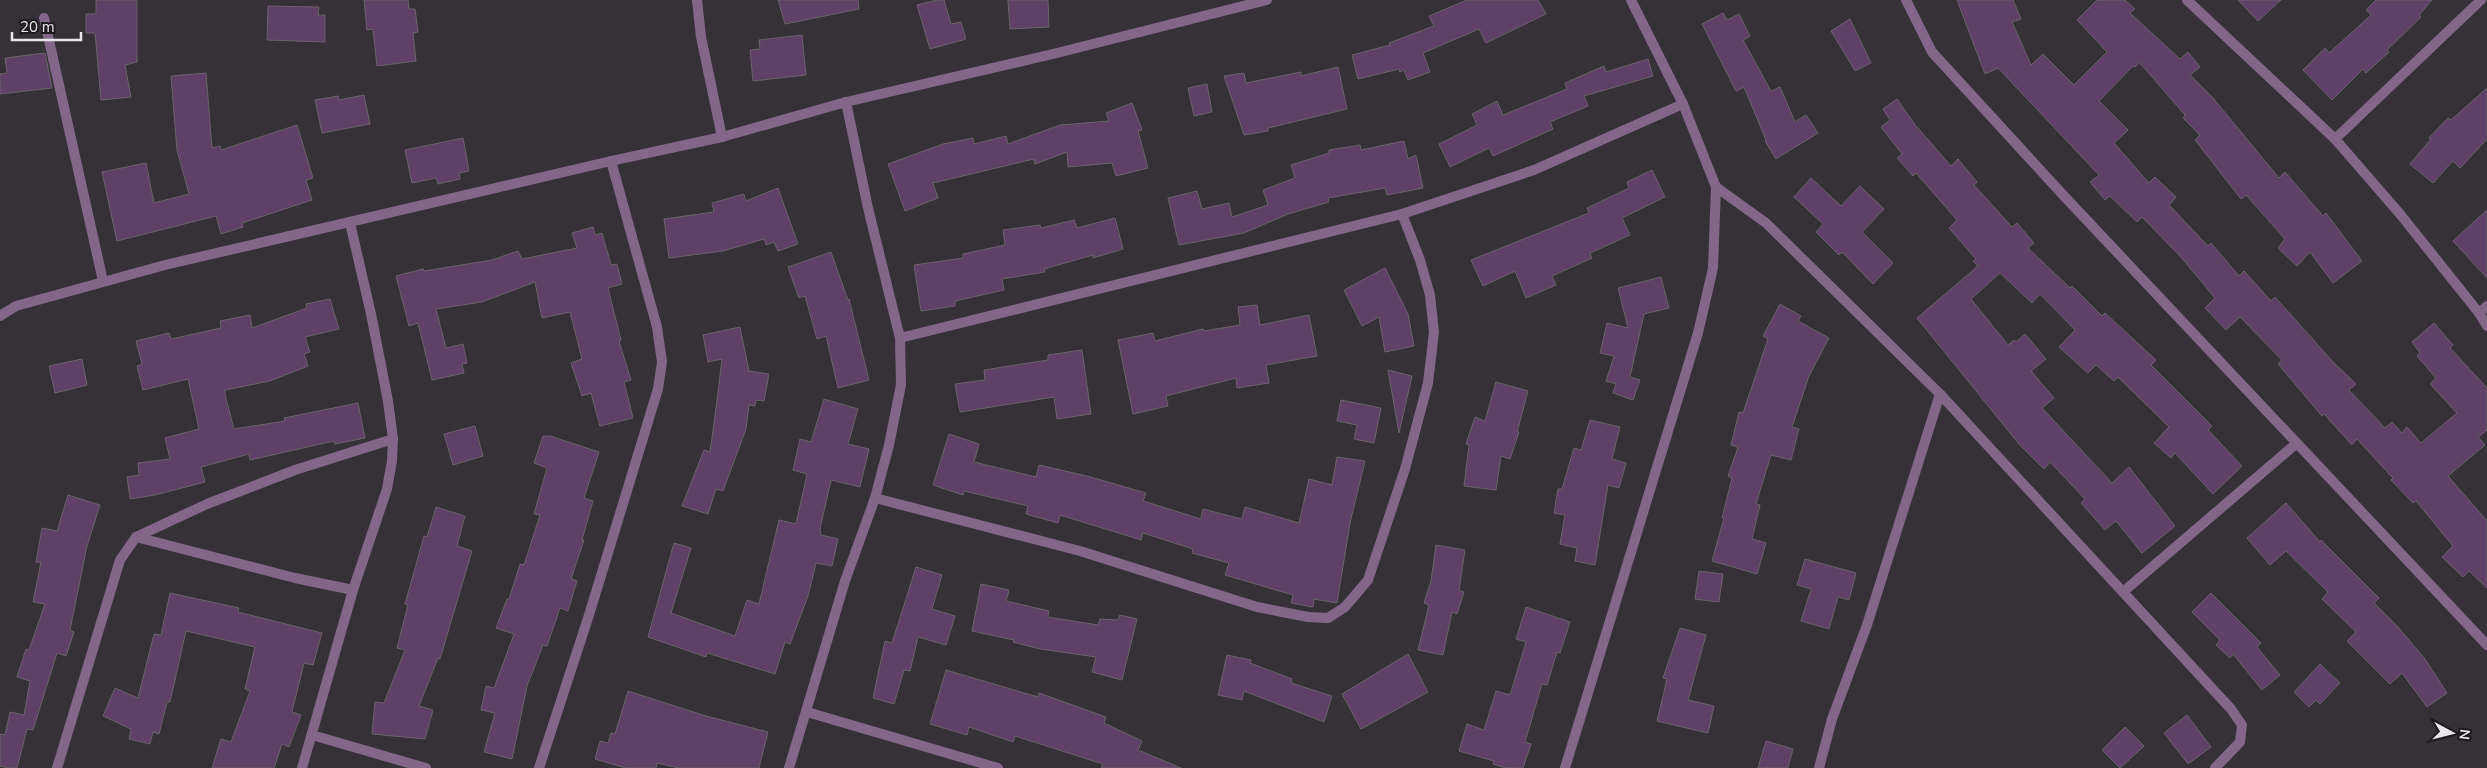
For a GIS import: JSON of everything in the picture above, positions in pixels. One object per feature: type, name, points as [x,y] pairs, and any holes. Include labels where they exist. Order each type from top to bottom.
[{"type":"street","points":[[697,0],[701,37],[722,137]]},
{"type":"street","points":[[0,316],[16,306],[103,281],[611,161],[722,137],[846,102],[1057,53],[1266,0]]},
{"type":"street","points":[[1565,768],[1698,333],[1713,268],[1716,186],[1682,104],[1631,0]]},
{"type":"street","points":[[1906,0],[1932,52],[2064,196],[2487,645]]},
{"type":"street","points":[[2187,0],[2335,139],[2483,310],[2487,326]]},
{"type":"street","points":[[2335,139],[2481,0]]},
{"type":"street","points":[[44,18],[103,281]]},
{"type":"street","points":[[789,768],[845,581],[875,498],[889,445],[901,385],[900,338],[868,208],[846,102]]},
{"type":"street","points":[[900,338],[1402,214],[1534,170],[1682,104]]},
{"type":"street","points":[[539,768],[652,408],[662,362],[657,327],[611,161]]},
{"type":"street","points":[[1716,186],[1766,223],[1940,394],[2231,709],[2242,725],[2240,742],[2215,768]]},
{"type":"street","points":[[875,498],[1080,551],[1257,606],[1308,617],[1328,618],[1345,607],[1368,580],[1405,469],[1428,383],[1434,332],[1430,296],[1420,260],[1402,214]]},
{"type":"street","points":[[302,768],[353,590],[387,490],[393,439],[372,314],[350,223]]},
{"type":"street","points":[[1819,768],[1832,719],[1867,625],[1940,394]]},
{"type":"street","points":[[57,768],[120,560],[136,538],[207,504],[295,470],[393,439]]},
{"type":"street","points":[[2123,592],[2297,443]]},
{"type":"street","points":[[136,538],[295,578],[353,590]]},
{"type":"street","points":[[807,712],[998,768]]},
{"type":"street","points":[[312,735],[426,768]]},
{"type":"building","points":[[96,0],[137,0],[137,62],[125,65],[131,97],[101,100],[95,33],[86,33],[86,14],[96,14]]},
{"type":"building","points":[[364,0],[408,0],[409,9],[415,9],[418,32],[413,33],[416,61],[377,66],[373,29],[367,30]]},
{"type":"building","points":[[778,0],[858,0],[859,9],[785,24]]},
{"type":"building","points":[[944,0],[951,24],[961,22],[966,39],[930,49],[917,5]]},
{"type":"building","points":[[1008,0],[1048,0],[1049,27],[1010,29]]},
{"type":"building","points":[[1467,0],[1538,0],[1546,14],[1486,43],[1479,29],[1423,53],[1430,72],[1408,80],[1404,70],[1400,72],[1399,69],[1358,79],[1352,55],[1390,45],[1389,43],[1434,26],[1429,16]]},
{"type":"building","points":[[1957,0],[2013,0],[2021,19],[2012,22],[2031,65],[2043,54],[2074,85],[2107,52],[2077,20],[2097,0],[2125,0],[2135,9],[2130,13],[2180,59],[2188,52],[2200,67],[2190,75],[2213,98],[2279,178],[2285,172],[2323,216],[2326,213],[2362,261],[2333,283],[2310,252],[2297,266],[2278,248],[2285,239],[2246,195],[2241,199],[2195,140],[2200,135],[2183,118],[2185,115],[2139,62],[2099,101],[2128,130],[2114,143],[2149,183],[2155,177],[2176,197],[2169,205],[2208,246],[2211,243],[2239,276],[2244,271],[2271,301],[2275,297],[2333,362],[2356,384],[2349,390],[2385,428],[2392,422],[2402,433],[2407,427],[2421,443],[2457,413],[2430,384],[2436,378],[2417,356],[2420,353],[2412,342],[2434,323],[2453,345],[2450,348],[2487,388],[2487,430],[2478,437],[2485,445],[2448,476],[2487,521],[2487,588],[2469,571],[2463,577],[2442,557],[2453,546],[2416,501],[2413,503],[2391,480],[2393,478],[2357,439],[2352,445],[2324,414],[2322,416],[2278,364],[2282,360],[2240,317],[2226,330],[2205,308],[2215,298],[2180,256],[2142,217],[2137,222],[2110,196],[2105,200],[2090,182],[2099,175],[1998,68],[1985,74]]},
{"type":"building","points":[[2238,0],[2281,0],[2258,21]]},
{"type":"building","points":[[2376,0],[2432,0],[2419,15],[2421,17],[2387,50],[2389,52],[2366,73],[2363,69],[2332,100],[2303,70],[2325,48],[2329,53],[2371,15],[2366,10]]},
{"type":"building","points":[[268,6],[319,7],[318,15],[325,15],[325,42],[267,40]]},
{"type":"building","points":[[1723,13],[1727,20],[1739,14],[1750,36],[1743,40],[1771,91],[1780,87],[1795,122],[1806,115],[1818,133],[1776,159],[1765,141],[1744,87],[1736,91],[1702,24]]},
{"type":"building","points":[[1850,19],[1871,63],[1855,71],[1831,31]]},
{"type":"building","points":[[802,35],[806,75],[753,81],[750,50],[760,49],[759,40]]},
{"type":"building","points":[[45,53],[52,88],[0,94],[0,74],[7,73],[5,58]]},
{"type":"building","points":[[1648,59],[1653,76],[1584,96],[1588,106],[1550,122],[1553,129],[1493,156],[1489,148],[1450,167],[1439,144],[1477,125],[1472,114],[1497,101],[1503,115],[1567,89],[1565,83],[1604,66],[1606,72]]},
{"type":"building","points":[[1338,67],[1347,109],[1268,128],[1268,131],[1244,135],[1224,76],[1244,73],[1246,83],[1301,72],[1301,76]]},
{"type":"building","points":[[206,73],[212,148],[220,146],[221,150],[297,125],[313,178],[306,180],[312,200],[242,223],[243,227],[221,234],[216,216],[117,241],[102,172],[146,163],[154,203],[189,194],[177,150],[171,76]]},
{"type":"building","points":[[1207,84],[1212,112],[1194,116],[1188,88]]},
{"type":"building","points":[[2487,88],[2487,139],[2460,168],[2453,161],[2433,183],[2410,164],[2431,139],[2429,138],[2448,118],[2451,120]]},
{"type":"building","points":[[364,95],[370,124],[322,133],[315,100],[338,96],[339,100]]},
{"type":"building","points":[[1897,99],[1916,126],[1951,166],[1958,159],[1977,182],[1974,185],[2012,227],[2017,223],[2034,243],[2028,248],[2070,288],[2072,286],[2102,316],[2105,313],[2156,360],[2151,365],[2212,426],[2208,430],[2242,466],[2213,494],[2175,453],[2171,458],[2154,443],[2169,427],[2118,377],[2114,381],[2096,365],[2088,373],[2059,347],[2075,330],[2040,294],[2032,303],[2000,273],[1971,299],[2008,345],[2014,340],[2016,342],[2025,334],[2046,359],[2031,371],[2054,398],[2042,408],[2112,483],[2129,467],[2175,526],[2142,553],[2116,521],[2105,530],[2081,503],[2085,499],[2050,462],[2044,469],[2019,444],[1917,318],[1978,266],[1973,261],[1976,259],[1949,228],[1957,220],[1916,173],[1913,176],[1897,158],[1902,154],[1881,127],[1890,120],[1883,109]]},
{"type":"building","points":[[1132,103],[1142,130],[1138,131],[1148,168],[1116,176],[1112,163],[1068,167],[1067,152],[1035,164],[1034,159],[933,183],[938,198],[905,211],[888,164],[943,144],[973,138],[974,144],[1006,136],[1008,144],[1060,125],[1109,121],[1106,113]]},
{"type":"building","points":[[463,138],[469,171],[459,173],[460,179],[438,184],[436,178],[412,183],[405,150]]},
{"type":"building","points":[[1404,141],[1408,159],[1416,155],[1423,188],[1387,195],[1385,188],[1328,198],[1329,202],[1288,214],[1244,233],[1179,245],[1168,198],[1197,191],[1202,209],[1229,203],[1232,217],[1268,205],[1263,190],[1295,178],[1291,165],[1329,153],[1329,150],[1360,145],[1361,150]]},
{"type":"building","points":[[1652,170],[1665,197],[1622,218],[1630,235],[1590,253],[1592,258],[1552,276],[1556,285],[1526,298],[1515,271],[1483,286],[1471,260],[1589,213],[1587,208],[1629,188],[1627,182]]},
{"type":"building","points":[[1811,178],[1841,206],[1860,186],[1884,209],[1862,232],[1893,263],[1873,284],[1842,252],[1839,255],[1816,232],[1823,224],[1794,197]]},
{"type":"building","points":[[778,188],[798,244],[778,251],[774,242],[766,245],[764,239],[723,251],[669,258],[664,219],[714,212],[712,203],[744,194],[746,201]]},
{"type":"building","points":[[2487,210],[2487,278],[2453,241]]},
{"type":"building","points":[[1115,218],[1123,249],[1093,258],[1093,255],[1044,269],[1045,272],[1002,279],[1004,290],[955,301],[955,306],[921,311],[914,265],[963,258],[963,254],[1005,245],[1003,230],[1040,225],[1041,228],[1074,220],[1077,228]]},
{"type":"building","points":[[593,227],[595,235],[602,233],[611,265],[617,264],[622,284],[608,288],[621,340],[619,341],[631,380],[624,382],[633,418],[600,426],[591,393],[582,396],[571,363],[582,359],[570,312],[542,318],[535,282],[482,302],[436,309],[446,348],[463,344],[467,363],[462,364],[464,373],[432,380],[418,323],[409,326],[396,276],[423,269],[424,271],[492,260],[518,251],[522,259],[577,248],[572,233]]},
{"type":"building","points":[[831,252],[849,299],[869,380],[838,388],[826,336],[817,339],[805,296],[799,298],[788,267]]},
{"type":"building","points":[[1385,268],[1408,314],[1414,346],[1385,352],[1379,317],[1362,326],[1344,290]]},
{"type":"building","points":[[1661,277],[1669,308],[1644,314],[1630,377],[1640,380],[1633,400],[1613,393],[1616,384],[1606,381],[1614,356],[1600,353],[1607,323],[1628,328],[1618,288]]},
{"type":"building","points":[[330,299],[339,329],[305,337],[310,352],[304,354],[308,366],[270,381],[225,390],[225,395],[234,429],[285,421],[284,418],[358,403],[365,438],[335,444],[334,441],[250,460],[249,454],[201,467],[205,482],[155,495],[130,499],[127,477],[139,475],[138,463],[170,459],[165,438],[199,429],[188,379],[143,390],[137,366],[142,364],[136,341],[169,333],[171,339],[221,328],[220,321],[250,315],[252,328],[307,308],[306,304]]},
{"type":"building","points":[[1780,304],[1801,316],[1798,321],[1829,338],[1809,376],[1792,427],[1799,429],[1791,460],[1771,455],[1756,504],[1760,505],[1752,539],[1766,543],[1757,574],[1712,561],[1724,518],[1722,518],[1732,478],[1728,476],[1738,447],[1731,445],[1739,412],[1743,413],[1768,339],[1763,336]]},
{"type":"building","points":[[1257,305],[1260,325],[1309,315],[1317,356],[1266,365],[1269,383],[1237,388],[1236,378],[1166,396],[1168,406],[1133,414],[1118,340],[1153,333],[1155,341],[1203,329],[1204,331],[1240,325],[1238,307]]},
{"type":"building","points":[[740,327],[749,371],[769,374],[764,401],[756,400],[755,406],[749,405],[746,429],[723,491],[716,489],[708,514],[682,506],[704,450],[710,452],[718,393],[722,359],[708,362],[703,335]]},
{"type":"building","points":[[1082,350],[1091,414],[1057,419],[1054,397],[960,412],[955,384],[985,380],[984,370],[1048,360],[1048,355]]},
{"type":"building","points":[[82,359],[87,385],[55,393],[49,366]]},
{"type":"building","points":[[1388,370],[1412,376],[1399,433]]},
{"type":"building","points":[[1496,382],[1528,391],[1517,432],[1519,432],[1510,459],[1501,456],[1496,490],[1464,486],[1469,445],[1466,444],[1475,417],[1485,421]]},
{"type":"building","points":[[824,399],[858,409],[848,444],[869,449],[860,487],[831,480],[820,529],[821,535],[838,539],[832,566],[816,563],[808,596],[790,644],[785,642],[775,674],[707,653],[706,657],[648,637],[674,543],[691,548],[671,613],[735,636],[747,600],[759,604],[779,520],[796,524],[807,474],[793,470],[800,439],[811,442]]},
{"type":"building","points":[[1341,400],[1381,408],[1374,443],[1354,439],[1357,425],[1337,421]]},
{"type":"building","points":[[1590,420],[1620,427],[1612,459],[1626,463],[1619,488],[1608,485],[1595,565],[1575,561],[1577,548],[1560,544],[1565,515],[1554,513],[1558,489],[1562,489],[1574,448],[1581,450]]},
{"type":"building","points":[[475,426],[483,456],[453,465],[444,434]]},
{"type":"building","points":[[949,434],[979,444],[974,462],[1036,477],[1039,465],[1087,476],[1146,493],[1143,501],[1201,519],[1203,509],[1242,519],[1245,507],[1299,523],[1309,479],[1332,485],[1337,457],[1365,461],[1350,523],[1337,603],[1314,599],[1313,607],[1291,603],[1293,595],[1225,575],[1229,563],[1192,553],[1193,549],[1143,533],[1141,540],[1060,515],[1058,523],[1026,514],[1028,506],[964,491],[963,495],[933,485]]},
{"type":"building","points":[[543,436],[550,436],[599,452],[584,498],[593,501],[582,540],[584,540],[571,579],[577,581],[568,611],[560,608],[547,646],[543,645],[527,686],[512,759],[484,752],[495,713],[481,710],[486,686],[494,688],[514,634],[496,628],[507,599],[509,599],[520,564],[524,565],[540,515],[534,514],[547,468],[534,463]]},
{"type":"building","points":[[68,495],[100,505],[87,546],[70,630],[74,632],[66,656],[57,653],[33,730],[27,729],[17,768],[0,766],[0,734],[5,735],[10,712],[24,715],[30,681],[17,677],[26,649],[29,650],[45,604],[33,602],[41,562],[36,562],[42,528],[57,531]]},
{"type":"building","points":[[2286,503],[2320,542],[2321,540],[2379,598],[2374,603],[2398,627],[2425,659],[2447,693],[2427,707],[2402,673],[2390,684],[2347,641],[2356,632],[2322,599],[2328,592],[2286,551],[2270,565],[2247,538]]},
{"type":"building","points":[[436,507],[465,516],[457,546],[472,551],[440,659],[438,658],[419,706],[433,710],[425,739],[372,734],[375,702],[384,703],[405,650],[397,648],[408,605],[405,604],[424,536],[427,537]]},
{"type":"building","points":[[1436,545],[1465,550],[1459,590],[1464,592],[1457,614],[1452,612],[1443,655],[1418,650],[1429,605],[1424,603],[1431,581]]},
{"type":"building","points":[[1805,559],[1856,573],[1849,600],[1838,597],[1829,629],[1801,621],[1811,589],[1797,585]]},
{"type":"building","points":[[916,567],[942,575],[932,609],[955,616],[946,645],[918,637],[910,671],[904,670],[894,704],[873,698],[885,641],[892,643]]},
{"type":"building","points":[[1699,571],[1723,574],[1719,602],[1695,599]]},
{"type":"building","points":[[981,584],[1009,590],[1006,601],[1049,611],[1048,617],[1098,625],[1100,619],[1118,620],[1120,615],[1137,619],[1122,680],[1092,672],[1096,657],[1040,649],[1013,642],[1014,640],[972,631]]},
{"type":"building","points":[[170,593],[239,608],[238,612],[322,633],[313,665],[304,663],[292,712],[301,715],[289,747],[282,744],[274,768],[212,768],[221,739],[231,742],[250,691],[245,689],[255,647],[186,631],[170,702],[167,702],[159,734],[153,732],[150,744],[129,739],[131,729],[103,716],[115,688],[138,698],[154,634],[161,635]]},
{"type":"building","points":[[2211,593],[2261,643],[2257,647],[2280,675],[2262,690],[2233,654],[2230,658],[2216,645],[2220,640],[2192,612]]},
{"type":"building","points":[[1526,607],[1570,622],[1560,653],[1557,652],[1547,685],[1542,684],[1525,742],[1531,744],[1523,768],[1506,768],[1493,764],[1494,761],[1459,751],[1467,724],[1484,730],[1496,691],[1510,695],[1526,642],[1516,639]]},
{"type":"building","points":[[1680,628],[1706,635],[1688,700],[1714,706],[1708,733],[1657,721],[1667,679],[1663,678]]},
{"type":"building","points":[[1408,654],[1428,692],[1361,729],[1342,694]]},
{"type":"building","points":[[1227,655],[1251,660],[1250,663],[1292,679],[1291,683],[1332,696],[1324,722],[1244,691],[1242,700],[1218,695]]},
{"type":"building","points":[[2320,664],[2340,683],[2320,704],[2316,700],[2309,707],[2294,692]]},
{"type":"building","points":[[946,670],[1038,697],[1039,693],[1106,717],[1104,723],[1142,741],[1138,750],[1181,768],[1101,768],[1103,764],[1015,736],[1013,742],[969,727],[967,735],[930,724]]},
{"type":"building","points":[[628,691],[706,716],[768,732],[759,768],[679,768],[657,763],[656,768],[626,768],[595,759],[600,741],[608,743],[611,733],[615,734]]},
{"type":"building","points":[[2187,715],[2211,747],[2188,764],[2164,733]]},
{"type":"building","points":[[2125,727],[2144,746],[2120,768],[2102,750]]},
{"type":"building","points":[[1766,741],[1793,749],[1788,768],[1758,768]]}]
